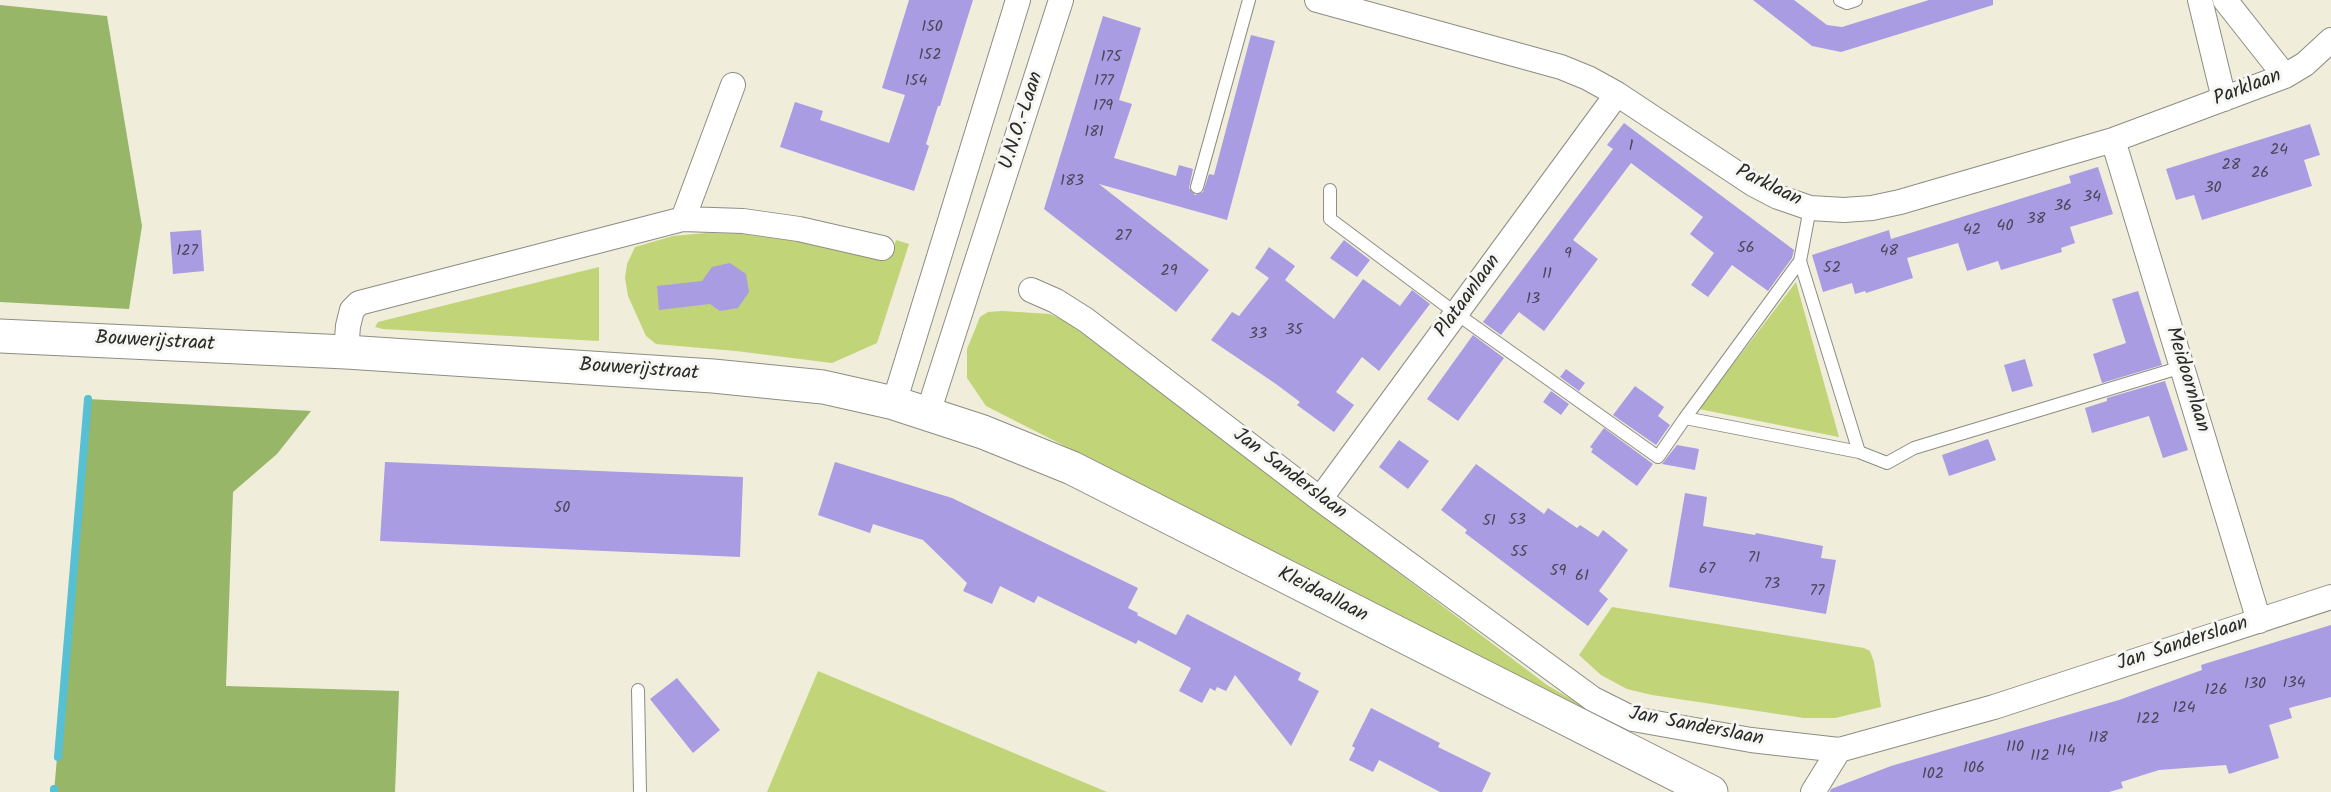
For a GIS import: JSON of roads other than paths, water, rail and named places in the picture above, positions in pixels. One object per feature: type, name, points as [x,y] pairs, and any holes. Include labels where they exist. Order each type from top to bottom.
[{"type":"street","name":"U.N.O.-Laan","points":[[894,403],[1018,0]]},
{"type":"street","name":"U.N.O.-Laan","points":[[928,413],[1061,0]]},
{"type":"street","name":"Parklaan","points":[[1317,0],[1561,67],[1588,78],[1617,94],[1753,184],[1778,197],[1810,208],[1844,210],[1872,208],[1900,202],[2113,140],[2285,76],[2305,64],[2331,40]]},
{"type":"street","points":[[2200,0],[2224,99]]},
{"type":"street","points":[[2225,0],[2285,76]]},
{"type":"street","points":[[683,219],[734,85]]},
{"type":"street","name":"Plataanlaan","points":[[1320,499],[1617,94]]},
{"type":"street","name":"Meidoornlaan","points":[[2113,140],[2259,621]]},
{"type":"street","points":[[346,352],[352,310],[359,303],[683,219],[742,221],[799,229],[882,248]]},
{"type":"street","points":[[947,230],[984,243]]},
{"type":"street","name":"Jan Sanderslaan","points":[[1031,290],[1056,301],[1086,320],[1320,499],[1593,699],[1633,718],[1751,740],[1839,750],[1994,707],[2331,597]]},
{"type":"street","name":"Bouwerijstraat","points":[[0,336],[346,352],[639,370],[781,382],[850,392],[928,413]]},
{"type":"street","name":"Kleidaallaan","points":[[928,413],[1072,468],[1711,792]]},
{"type":"street","points":[[1813,792],[1839,750]]},
{"type":"lane","points":[[1197,187],[1249,0]]},
{"type":"lane","points":[[1840,0],[1846,3],[1856,0]]},
{"type":"lane","points":[[1330,190],[1330,219],[1457,314],[1658,457],[1800,261],[1810,208]]},
{"type":"lane","points":[[1800,261],[1859,452]]},
{"type":"lane","points":[[1685,418],[1859,452],[1887,463],[1914,448],[2182,367]]},
{"type":"lane","points":[[638,690],[640,792]]},
{"type":"waterway","points":[[58,757],[88,399]]}]
